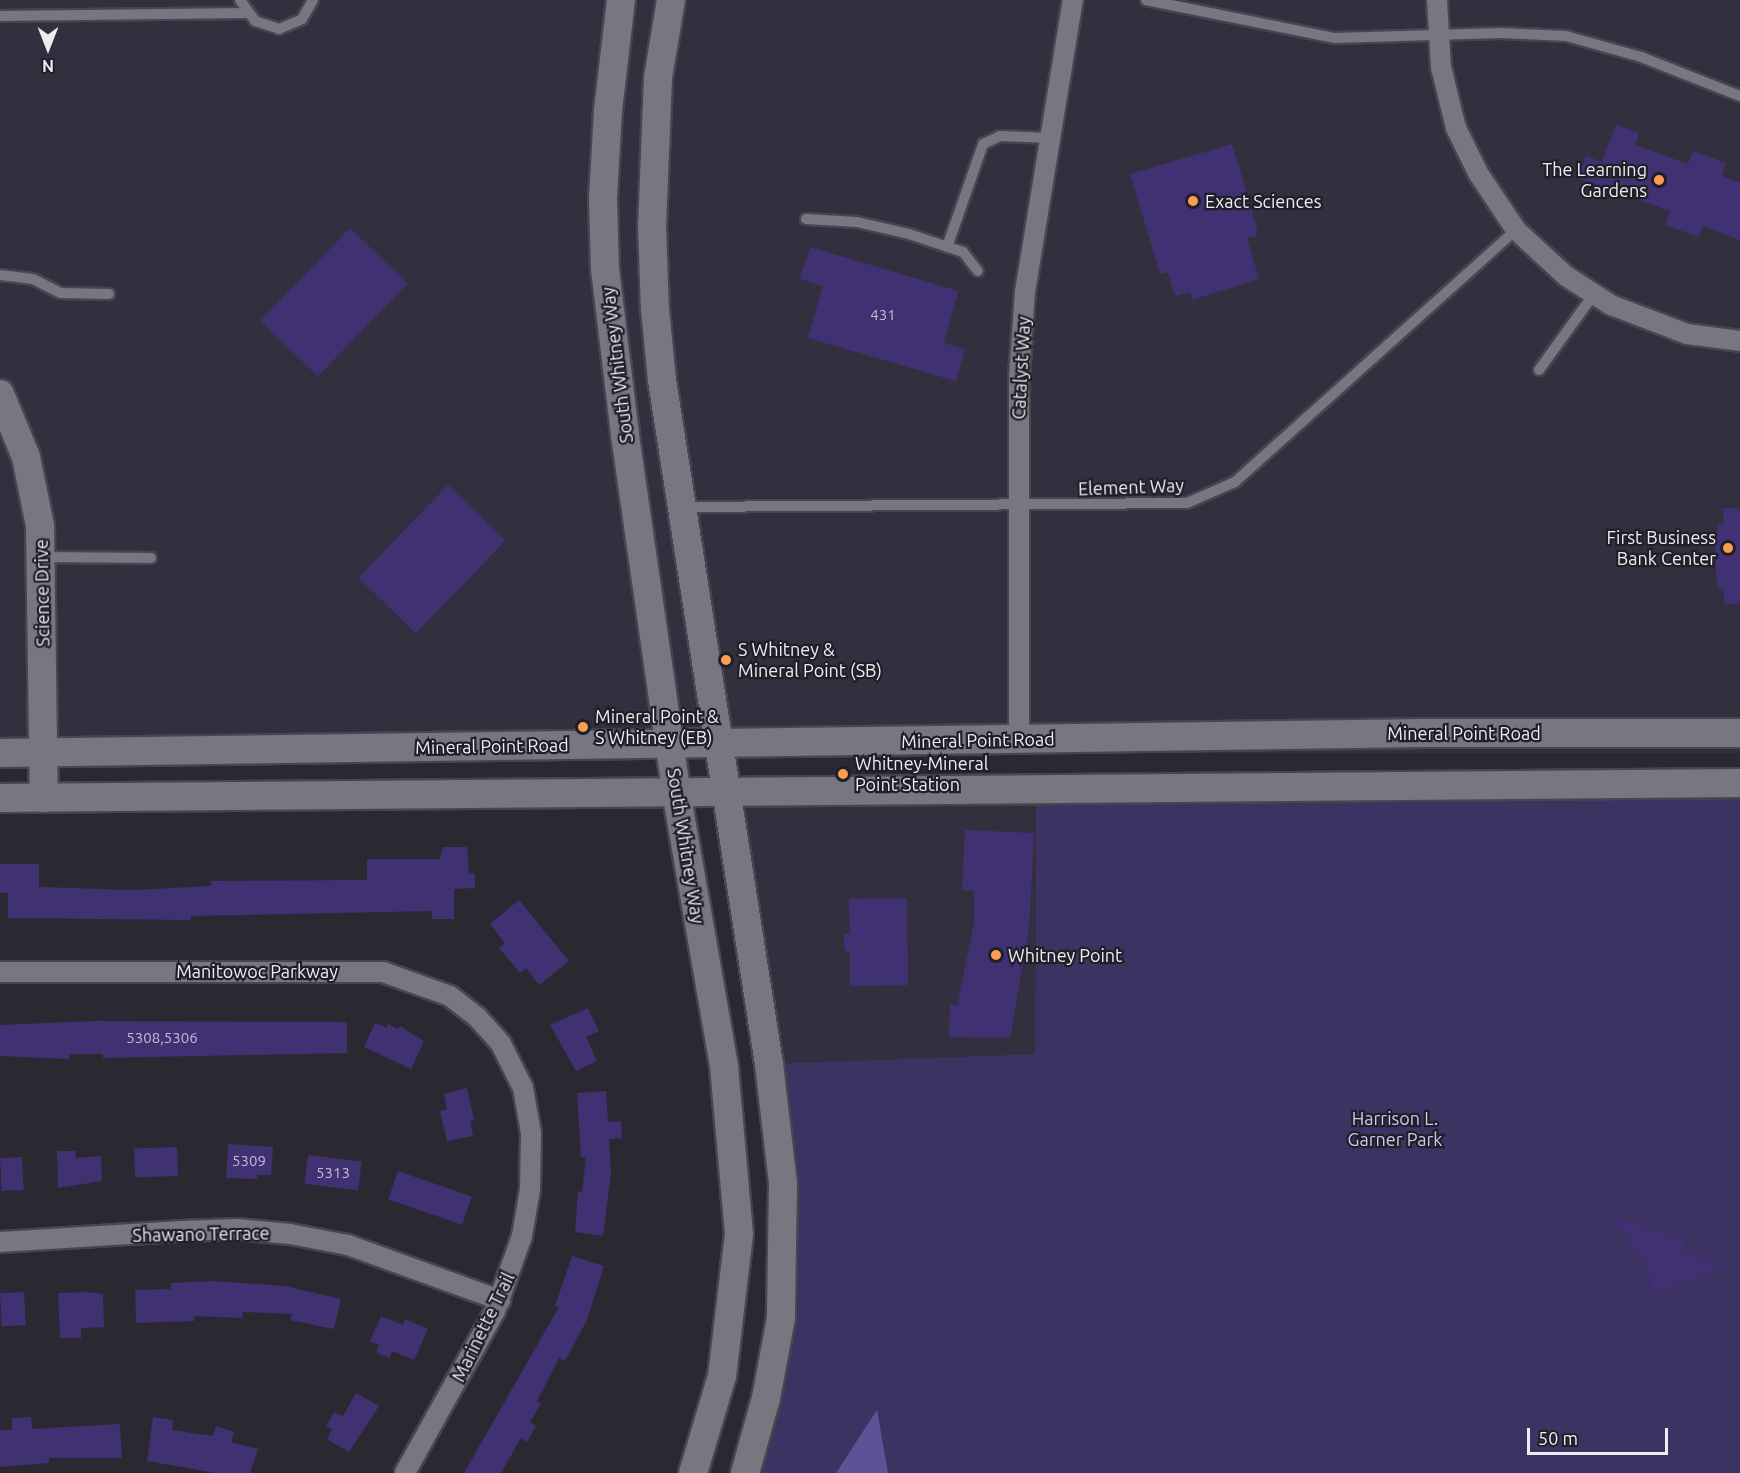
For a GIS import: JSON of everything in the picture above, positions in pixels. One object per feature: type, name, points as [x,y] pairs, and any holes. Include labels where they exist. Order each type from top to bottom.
[{"type":"main road","name":"South Whitney Way","points":[[621,0],[608,111],[603,199],[605,269],[625,435],[676,790],[724,1066],[738,1234],[722,1376],[693,1473]]},
{"type":"main road","points":[[671,0],[658,78],[652,225],[656,321],[682,507],[769,1064],[783,1184],[781,1318],[766,1398],[745,1473]]},
{"type":"main road","name":"Science Drive","points":[[0,394],[26,457],[38,515],[42,557],[44,798]]},
{"type":"main road","name":"Mineral Point Road","points":[[0,753],[1425,733],[1740,734]]},
{"type":"main road","points":[[0,798],[676,790],[1740,783]]},
{"type":"street","name":"Catalyst Way","points":[[1019,739],[1017,506],[1019,377],[1025,292],[1073,0]]},
{"type":"street","points":[[1437,0],[1443,78],[1456,128],[1484,183],[1516,230],[1544,257],[1594,294],[1660,326],[1740,341]]},
{"type":"street","name":"Manitowoc Parkway","points":[[0,972],[383,972],[450,996],[493,1036]]},
{"type":"street","name":"Marinette Trail","points":[[405,1473],[500,1300],[522,1236],[530,1189],[531,1134],[523,1088],[493,1036]]},
{"type":"street","name":"Shawano Terrace","points":[[0,1242],[215,1230],[290,1234],[348,1245],[500,1300]]},
{"type":"lane","points":[[240,0],[246,13],[266,27],[279,29],[302,19],[313,0]]},
{"type":"lane","points":[[1146,0],[1335,38],[1525,33],[1566,36],[1641,57],[1740,96]]},
{"type":"lane","points":[[0,16],[246,13]]},
{"type":"lane","points":[[947,247],[983,144],[1000,136],[1052,138]]},
{"type":"lane","points":[[806,219],[857,222],[947,247],[963,252],[978,271]]},
{"type":"lane","name":"Element Way","points":[[682,507],[1187,503],[1235,482],[1516,230]]},
{"type":"lane","points":[[0,275],[33,279],[61,293],[109,294]]},
{"type":"lane","points":[[1539,370],[1594,294]]},
{"type":"lane","points":[[42,557],[151,558]]},
{"type":"shaded area","points":[[0,0],[1740,0],[1740,753],[0,753]]},
{"type":"shaded area","points":[[1032,787],[1036,807],[1035,1055],[769,1064],[727,790]]},
{"type":"shaded area","points":[[877,1410],[888,1473],[836,1473]]},
{"type":"green space","name":"Harrison L. Garner Park","points":[[1740,783],[1740,1473],[745,1473],[781,1318],[769,1064],[1035,1054],[1036,807],[1032,787]]},
{"type":"building","name":"The Learning Gardens","points":[[1616,125],[1639,133],[1635,145],[1688,164],[1693,151],[1726,163],[1722,176],[1740,183],[1740,240],[1703,226],[1699,237],[1665,225],[1670,211],[1578,178],[1586,156],[1602,162]]},
{"type":"building","name":"Exact Sciences","points":[[1232,144],[1257,228],[1256,236],[1247,238],[1259,279],[1192,300],[1190,292],[1175,296],[1168,272],[1160,274],[1130,174]]},
{"type":"building","points":[[350,228],[408,284],[318,376],[260,321]]},
{"type":"building","points":[[810,247],[955,290],[958,293],[944,343],[965,349],[956,381],[808,338],[823,286],[800,279]]},
{"type":"building","points":[[448,485],[506,541],[416,633],[358,578]]},
{"type":"building","name":"First Business Bank Center","points":[[1723,508],[1740,508],[1740,604],[1724,604],[1724,589],[1719,589],[1715,539],[1719,524],[1724,524]]},
{"type":"building","name":"Whitney Point","points":[[965,830],[1034,833],[1029,929],[1010,1038],[949,1037],[950,1004],[957,1006],[974,923],[974,890],[962,890]]},
{"type":"building","points":[[443,847],[467,847],[469,874],[475,874],[475,888],[454,889],[454,919],[432,919],[432,911],[191,916],[191,920],[8,918],[8,893],[0,893],[0,864],[39,864],[39,887],[133,890],[211,886],[211,881],[367,880],[367,859],[440,859]]},
{"type":"building","points":[[907,898],[908,985],[850,986],[850,951],[845,951],[844,934],[850,934],[849,899]]},
{"type":"building","points":[[519,900],[569,961],[539,985],[526,968],[520,973],[499,948],[505,943],[490,924]]},
{"type":"building","points":[[588,1008],[599,1031],[586,1037],[597,1061],[576,1071],[550,1025]]},
{"type":"building","points":[[96,1021],[347,1022],[347,1053],[103,1058],[103,1054],[69,1054],[69,1059],[0,1056],[0,1025]]},
{"type":"building","points":[[375,1023],[387,1028],[388,1024],[398,1029],[400,1026],[424,1041],[411,1069],[364,1047]]},
{"type":"building","points":[[467,1088],[474,1120],[470,1121],[473,1136],[447,1141],[440,1111],[447,1109],[444,1094]]},
{"type":"building","points":[[606,1091],[608,1122],[621,1121],[622,1138],[609,1139],[611,1173],[603,1236],[575,1232],[578,1191],[582,1192],[586,1157],[581,1157],[577,1093]]},
{"type":"building","points":[[228,1144],[273,1147],[271,1175],[257,1175],[257,1179],[226,1178]]},
{"type":"building","points":[[177,1147],[178,1176],[135,1177],[134,1149]]},
{"type":"building","points":[[57,1151],[75,1151],[76,1158],[101,1156],[102,1181],[58,1188]]},
{"type":"building","points":[[308,1155],[362,1162],[358,1190],[304,1184]]},
{"type":"building","points":[[22,1157],[24,1190],[2,1191],[0,1158]]},
{"type":"building","points":[[398,1171],[472,1196],[462,1225],[388,1199]]},
{"type":"building","points":[[1612,1217],[1686,1240],[1681,1253],[1724,1266],[1650,1296],[1652,1277],[1646,1272],[1650,1265]]},
{"type":"building","points":[[572,1256],[604,1266],[587,1320],[565,1361],[559,1358],[537,1401],[541,1404],[530,1422],[536,1426],[527,1442],[521,1438],[501,1473],[464,1473],[559,1307],[555,1306]]},
{"type":"building","points":[[213,1281],[285,1286],[341,1299],[334,1329],[290,1320],[292,1314],[243,1312],[242,1318],[194,1316],[194,1321],[136,1323],[135,1290],[171,1289],[171,1283]]},
{"type":"building","points":[[24,1292],[26,1325],[2,1326],[0,1293]]},
{"type":"building","points":[[58,1293],[103,1294],[104,1327],[81,1328],[81,1338],[60,1338]]},
{"type":"building","points":[[381,1316],[403,1325],[405,1319],[428,1329],[414,1360],[392,1351],[389,1358],[376,1352],[379,1345],[370,1341]]},
{"type":"building","points":[[356,1393],[379,1406],[349,1452],[327,1439],[332,1429],[326,1426],[334,1412],[343,1416]]},
{"type":"building","points":[[31,1417],[32,1429],[120,1424],[122,1458],[49,1458],[49,1463],[0,1467],[0,1430],[12,1430],[12,1418]]},
{"type":"building","points":[[153,1417],[173,1420],[172,1430],[213,1436],[216,1426],[234,1432],[231,1442],[258,1449],[250,1473],[216,1473],[147,1461]]},
{"type":"place","name":"The Learning Gardens","points":[[1659,180]]},
{"type":"place","name":"Exact Sciences","points":[[1193,201]]},
{"type":"place","name":"First Business Bank Center","points":[[1728,548]]},
{"type":"place","name":"S Whitney & Mineral Point (SB)","points":[[726,660]]},
{"type":"place","name":"Mineral Point & S Whitney (EB)","points":[[583,727]]},
{"type":"place","name":"Whitney-Mineral Point Station","points":[[843,774]]},
{"type":"place","name":"Whitney Point","points":[[996,955]]}]
